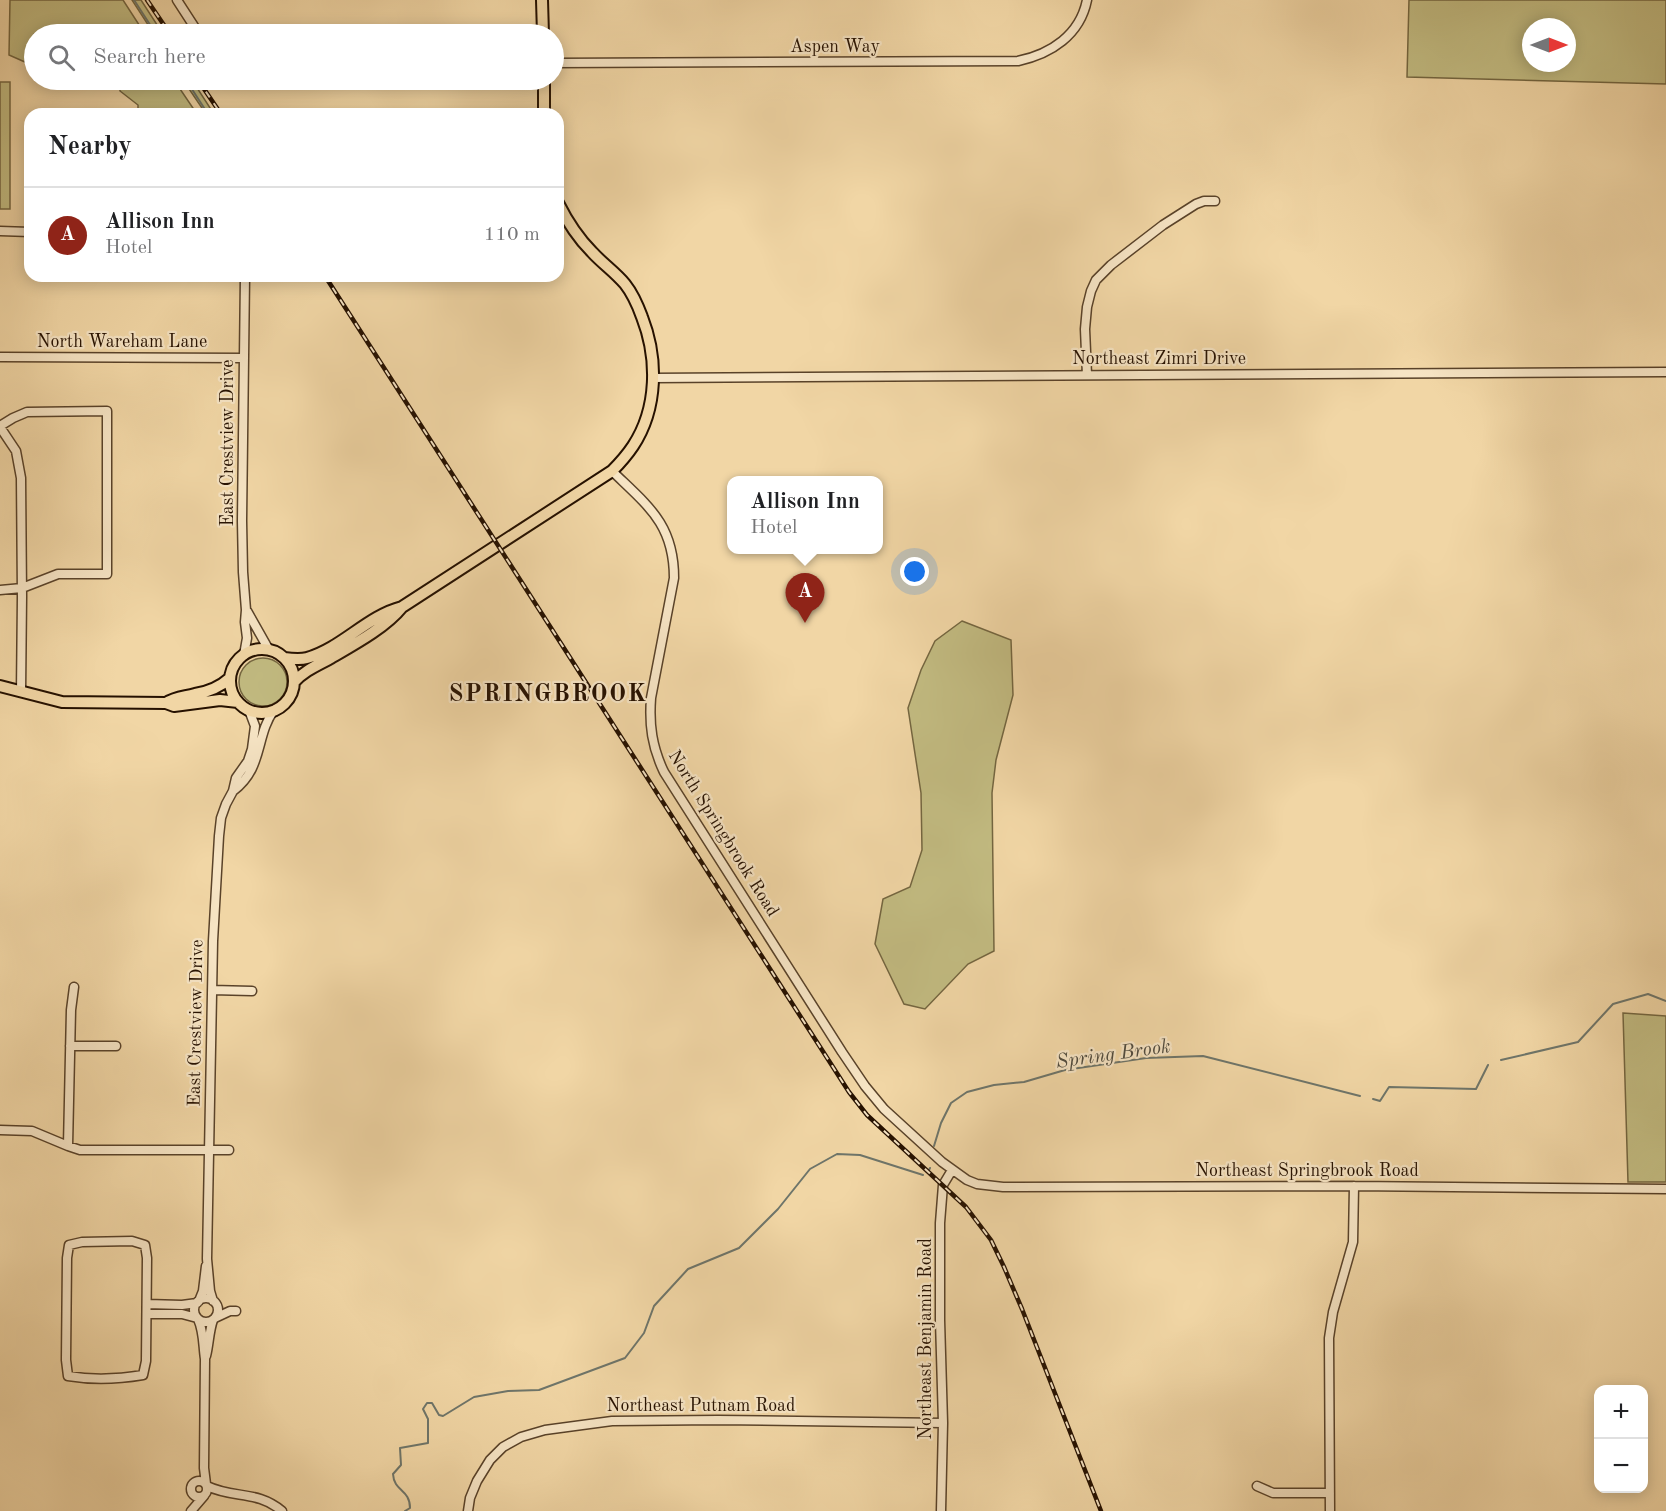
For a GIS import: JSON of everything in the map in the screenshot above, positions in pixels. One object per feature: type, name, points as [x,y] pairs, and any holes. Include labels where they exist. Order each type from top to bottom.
[{"type":"main road","points":[[542,0],[543,24]]},
{"type":"main road","points":[[544,90],[544,108]]},
{"type":"main road","points":[[284,658],[307,658],[320,653],[389,611],[402,607],[612,471],[634,444],[643,427],[652,393],[650,343],[635,300],[620,279],[582,242],[564,214]]},
{"type":"main road","points":[[294,682],[290,666],[284,658],[269,650],[256,650],[244,655],[235,665],[230,678],[233,695],[249,710],[266,713],[274,710],[289,698],[294,682],[307,670],[393,618],[402,607]]},
{"type":"main road","points":[[166,703],[173,698],[198,694],[217,687],[230,678]]},
{"type":"main road","points":[[0,686],[62,702],[166,703],[174,706],[220,700],[238,702]]},
{"type":"street","points":[[177,0],[193,24]]},
{"type":"street","name":"Aspen Way","points":[[564,63],[1018,62],[1035,58],[1060,44],[1079,22],[1087,0]]},
{"type":"street","points":[[1087,375],[1085,329],[1087,307],[1090,291],[1096,280],[1111,265],[1163,225],[1196,204],[1215,201]]},
{"type":"street","points":[[0,231],[24,232]]},
{"type":"street","name":"East Crestview Drive","points":[[244,655],[247,638],[243,562],[245,282]]},
{"type":"street","name":"North Wareham Lane","points":[[0,357],[244,358]]},
{"type":"street","name":"Northeast Zimri Drive","points":[[653,378],[1666,372]]},
{"type":"street","points":[[0,590],[22,588],[58,574],[108,574],[107,411],[27,412],[0,427],[16,451],[21,478],[22,588],[21,692]]},
{"type":"street","name":"North Springbrook Road","points":[[612,471],[660,522],[672,548],[674,560],[674,578],[651,698],[651,736],[658,760],[865,1086],[898,1123],[951,1170]]},
{"type":"street","name":"East Crestview Drive","points":[[246,610],[269,650]]},
{"type":"street","name":"East Crestview Drive","points":[[214,1302],[210,1291],[207,1259],[213,941],[220,827],[223,811],[233,791],[236,778],[248,761],[253,745],[255,726],[249,710]]},
{"type":"street","name":"East Crestview Drive","points":[[233,791],[242,784],[253,767],[265,727],[274,710]]},
{"type":"street","points":[[68,1146],[71,1010],[74,987]]},
{"type":"street","points":[[212,990],[252,991]]},
{"type":"street","points":[[70,1046],[116,1046]]},
{"type":"street","points":[[0,1130],[32,1131],[80,1150],[229,1150]]},
{"type":"street","name":"Northeast Springbrook Road","points":[[951,1170],[977,1184],[1003,1187],[1354,1186],[1666,1189]]},
{"type":"street","name":"Northeast Benjamin Road","points":[[941,1511],[943,1423],[940,1320],[941,1213],[943,1185],[951,1170]]},
{"type":"street","points":[[1330,1511],[1329,1338],[1333,1312],[1353,1242],[1354,1186]]},
{"type":"street","points":[[82,1242],[132,1242],[145,1245],[147,1314],[146,1361],[143,1375],[80,1378],[68,1376],[66,1281],[69,1245],[82,1242]]},
{"type":"street","name":"East Crestview Drive","points":[[198,1302],[203,1291],[207,1259]]},
{"type":"street","points":[[147,1304],[182,1305],[206,1298],[233,1311],[206,1322],[182,1314],[147,1314]]},
{"type":"street","points":[[192,1510],[206,1490],[204,1468],[205,1359],[202,1330],[194,1310],[198,1302]]},
{"type":"street","points":[[205,1359],[210,1330],[218,1310],[214,1302]]},
{"type":"street","name":"Northeast Putnam Road","points":[[468,1511],[470,1498],[477,1481],[490,1460],[503,1447],[521,1437],[545,1430],[612,1420],[943,1423]]},
{"type":"street","points":[[192,1510],[192,1486],[204,1468]]},
{"type":"street","points":[[197,1481],[202,1481],[206,1490]]},
{"type":"street","points":[[1257,1486],[1273,1492],[1330,1493]]},
{"type":"street","points":[[206,1490],[264,1499],[282,1511]]},
{"type":"street","points":[[193,1494],[200,1497],[206,1490]]},
{"type":"shaded area","points":[[10,0],[123,0],[139,24],[24,24],[24,62],[9,55]]},
{"type":"shaded area","points":[[132,0],[141,0],[157,24],[148,24]]},
{"type":"shaded area","points":[[1409,0],[1666,0],[1666,84],[1407,77]]},
{"type":"shaded area","points":[[0,82],[10,82],[10,209],[0,209]]},
{"type":"shaded area","points":[[181,90],[193,108],[138,108],[138,105],[120,91]]},
{"type":"shaded area","points":[[190,90],[198,90],[210,108],[202,108]]},
{"type":"shaded area","points":[[962,621],[1011,640],[1013,695],[996,760],[992,793],[994,951],[968,964],[925,1009],[904,1004],[875,944],[883,899],[910,887],[922,850],[921,793],[908,708],[921,670],[935,641]]},
{"type":"shaded area","points":[[258,658],[268,658],[280,665],[287,677],[287,687],[280,699],[268,706],[258,706],[243,695],[239,687],[239,677],[250,662]]},
{"type":"shaded area","points":[[1623,1013],[1666,1016],[1666,1182],[1628,1182]]},
{"type":"waterway","points":[[134,0],[150,24]]},
{"type":"waterway","points":[[192,90],[204,108]]},
{"type":"waterway","name":"Spring Brook","points":[[1501,1060],[1578,1042],[1613,1004],[1648,994],[1666,1001]]},
{"type":"waterway","name":"Spring Brook","points":[[934,1146],[941,1123],[951,1103],[967,1092],[994,1085],[1024,1082],[1065,1070],[1146,1058],[1203,1056],[1360,1096]]},
{"type":"waterway","name":"Spring Brook","points":[[1373,1099],[1380,1101],[1389,1087],[1476,1089],[1488,1065]]},
{"type":"waterway","name":"Spring Brook","points":[[405,1511],[410,1508],[409,1502],[396,1484],[393,1474],[401,1465],[400,1448],[428,1443],[428,1419],[423,1409],[427,1403],[432,1403],[439,1415],[443,1416],[474,1397],[508,1391],[539,1390],[625,1358],[644,1333],[654,1306],[688,1269],[739,1248],[778,1209],[810,1169],[837,1154],[860,1155],[923,1175]]},
{"type":"railway","points":[[147,0],[163,24]]},
{"type":"railway","points":[[205,90],[217,108]]},
{"type":"railway","points":[[329,282],[849,1092],[867,1115],[966,1207],[991,1240],[1022,1309],[1101,1511]]},
{"type":"place","name":"Allison Inn","points":[[805,623]]},
{"type":"district","name":"SPRINGBROOK","points":[[548,693]]}]
